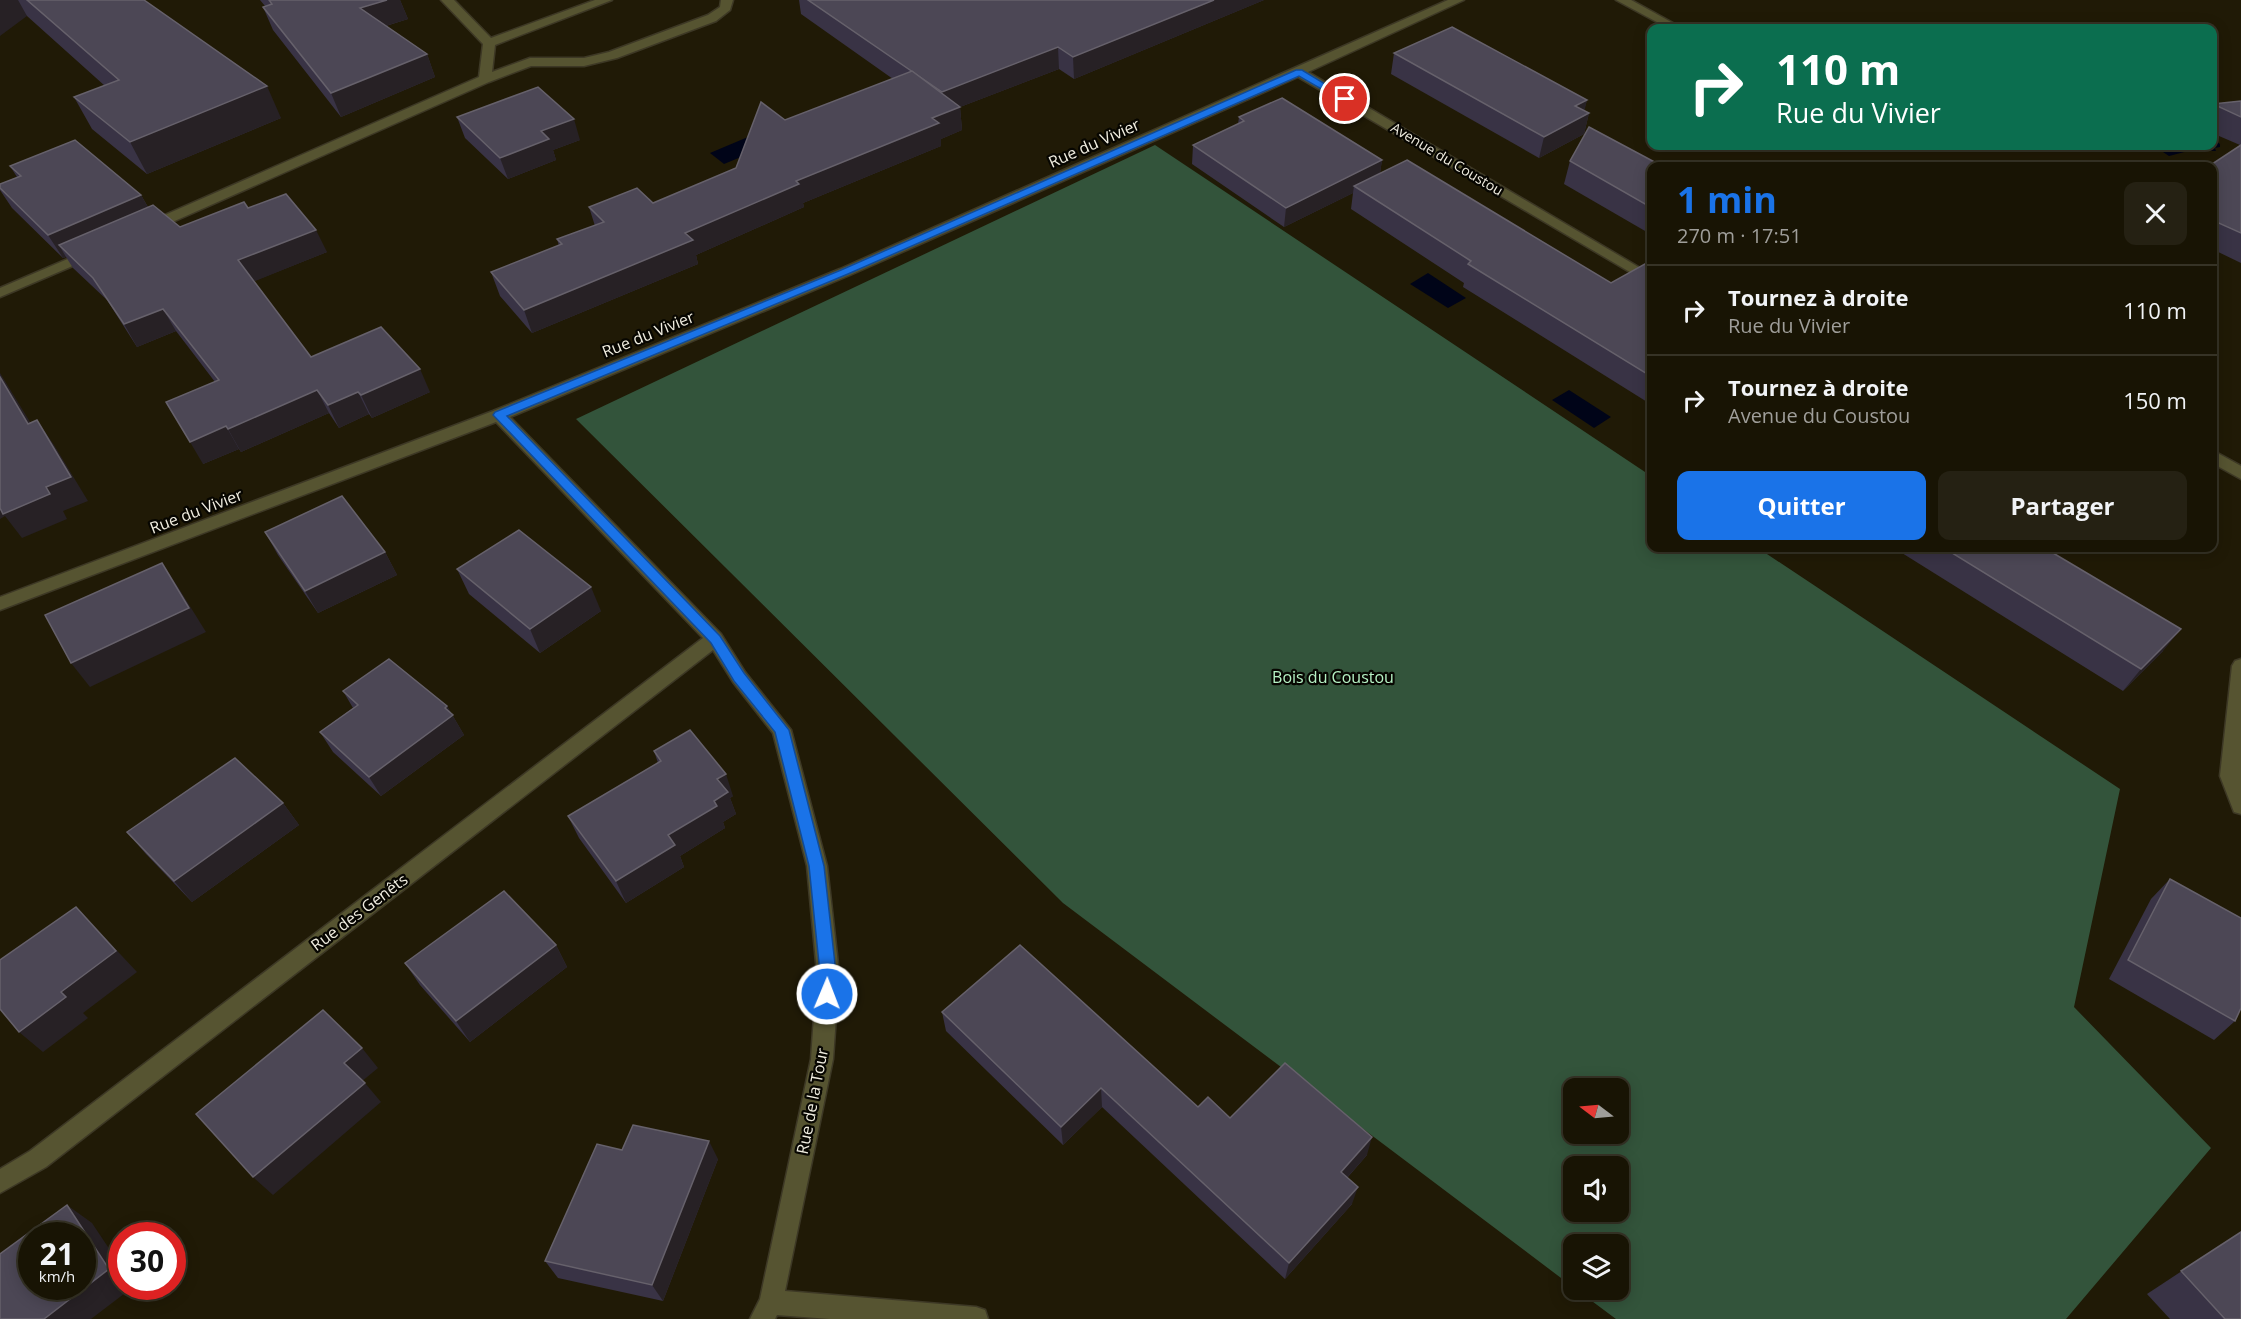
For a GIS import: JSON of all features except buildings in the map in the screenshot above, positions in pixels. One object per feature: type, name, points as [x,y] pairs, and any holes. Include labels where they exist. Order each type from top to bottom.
[{"type":"street","points":[[447,0],[489,43]]},
{"type":"street","points":[[489,43],[606,0]]},
{"type":"street","points":[[129,236],[485,79],[530,62],[584,62],[613,55],[712,18],[726,8],[727,0]]},
{"type":"street","points":[[1299,72],[1458,0]]},
{"type":"street","points":[[1622,0],[1668,24]]},
{"type":"street","points":[[485,79],[489,43]]},
{"type":"street","name":"Avenue du Coustou","points":[[1299,72],[1647,278]]},
{"type":"street","name":"Rue du Vivier","points":[[0,604],[499,415],[845,272],[1299,72]]},
{"type":"street","points":[[0,293],[108,245]]},
{"type":"street","name":"Rue de la Tour","points":[[499,415],[715,639],[739,677],[782,730],[817,866],[828,973],[822,1059],[767,1310]]},
{"type":"street","points":[[2217,458],[2241,473]]},
{"type":"street","name":"Rue des Genêts","points":[[0,1182],[38,1159],[715,639]]},
{"type":"street","points":[[2241,666],[2230,776],[2241,806]]},
{"type":"street","points":[[767,1310],[976,1319]]},
{"type":"green space","name":"Bois du Coustou","points":[[1155,145],[1647,473],[1647,552],[1764,552],[2120,789],[2074,1007],[2211,1148],[2066,1319],[1616,1319],[1590,1300],[1629,1300],[1629,1234],[1563,1234],[1563,1279],[1063,903],[576,419]]},
{"type":"water","points":[[755,134],[770,145],[724,164],[710,153]]},
{"type":"water","points":[[2160,150],[2192,150],[2169,156]]},
{"type":"water","points":[[1428,273],[1466,298],[1448,308],[1410,284]]},
{"type":"water","points":[[1569,390],[1611,417],[1594,428],[1552,400]]},
{"type":"route","points":[[827,994],[828,973],[817,866],[782,730],[739,677],[715,639],[499,415],[845,272],[1299,72],[1345,99]]}]
